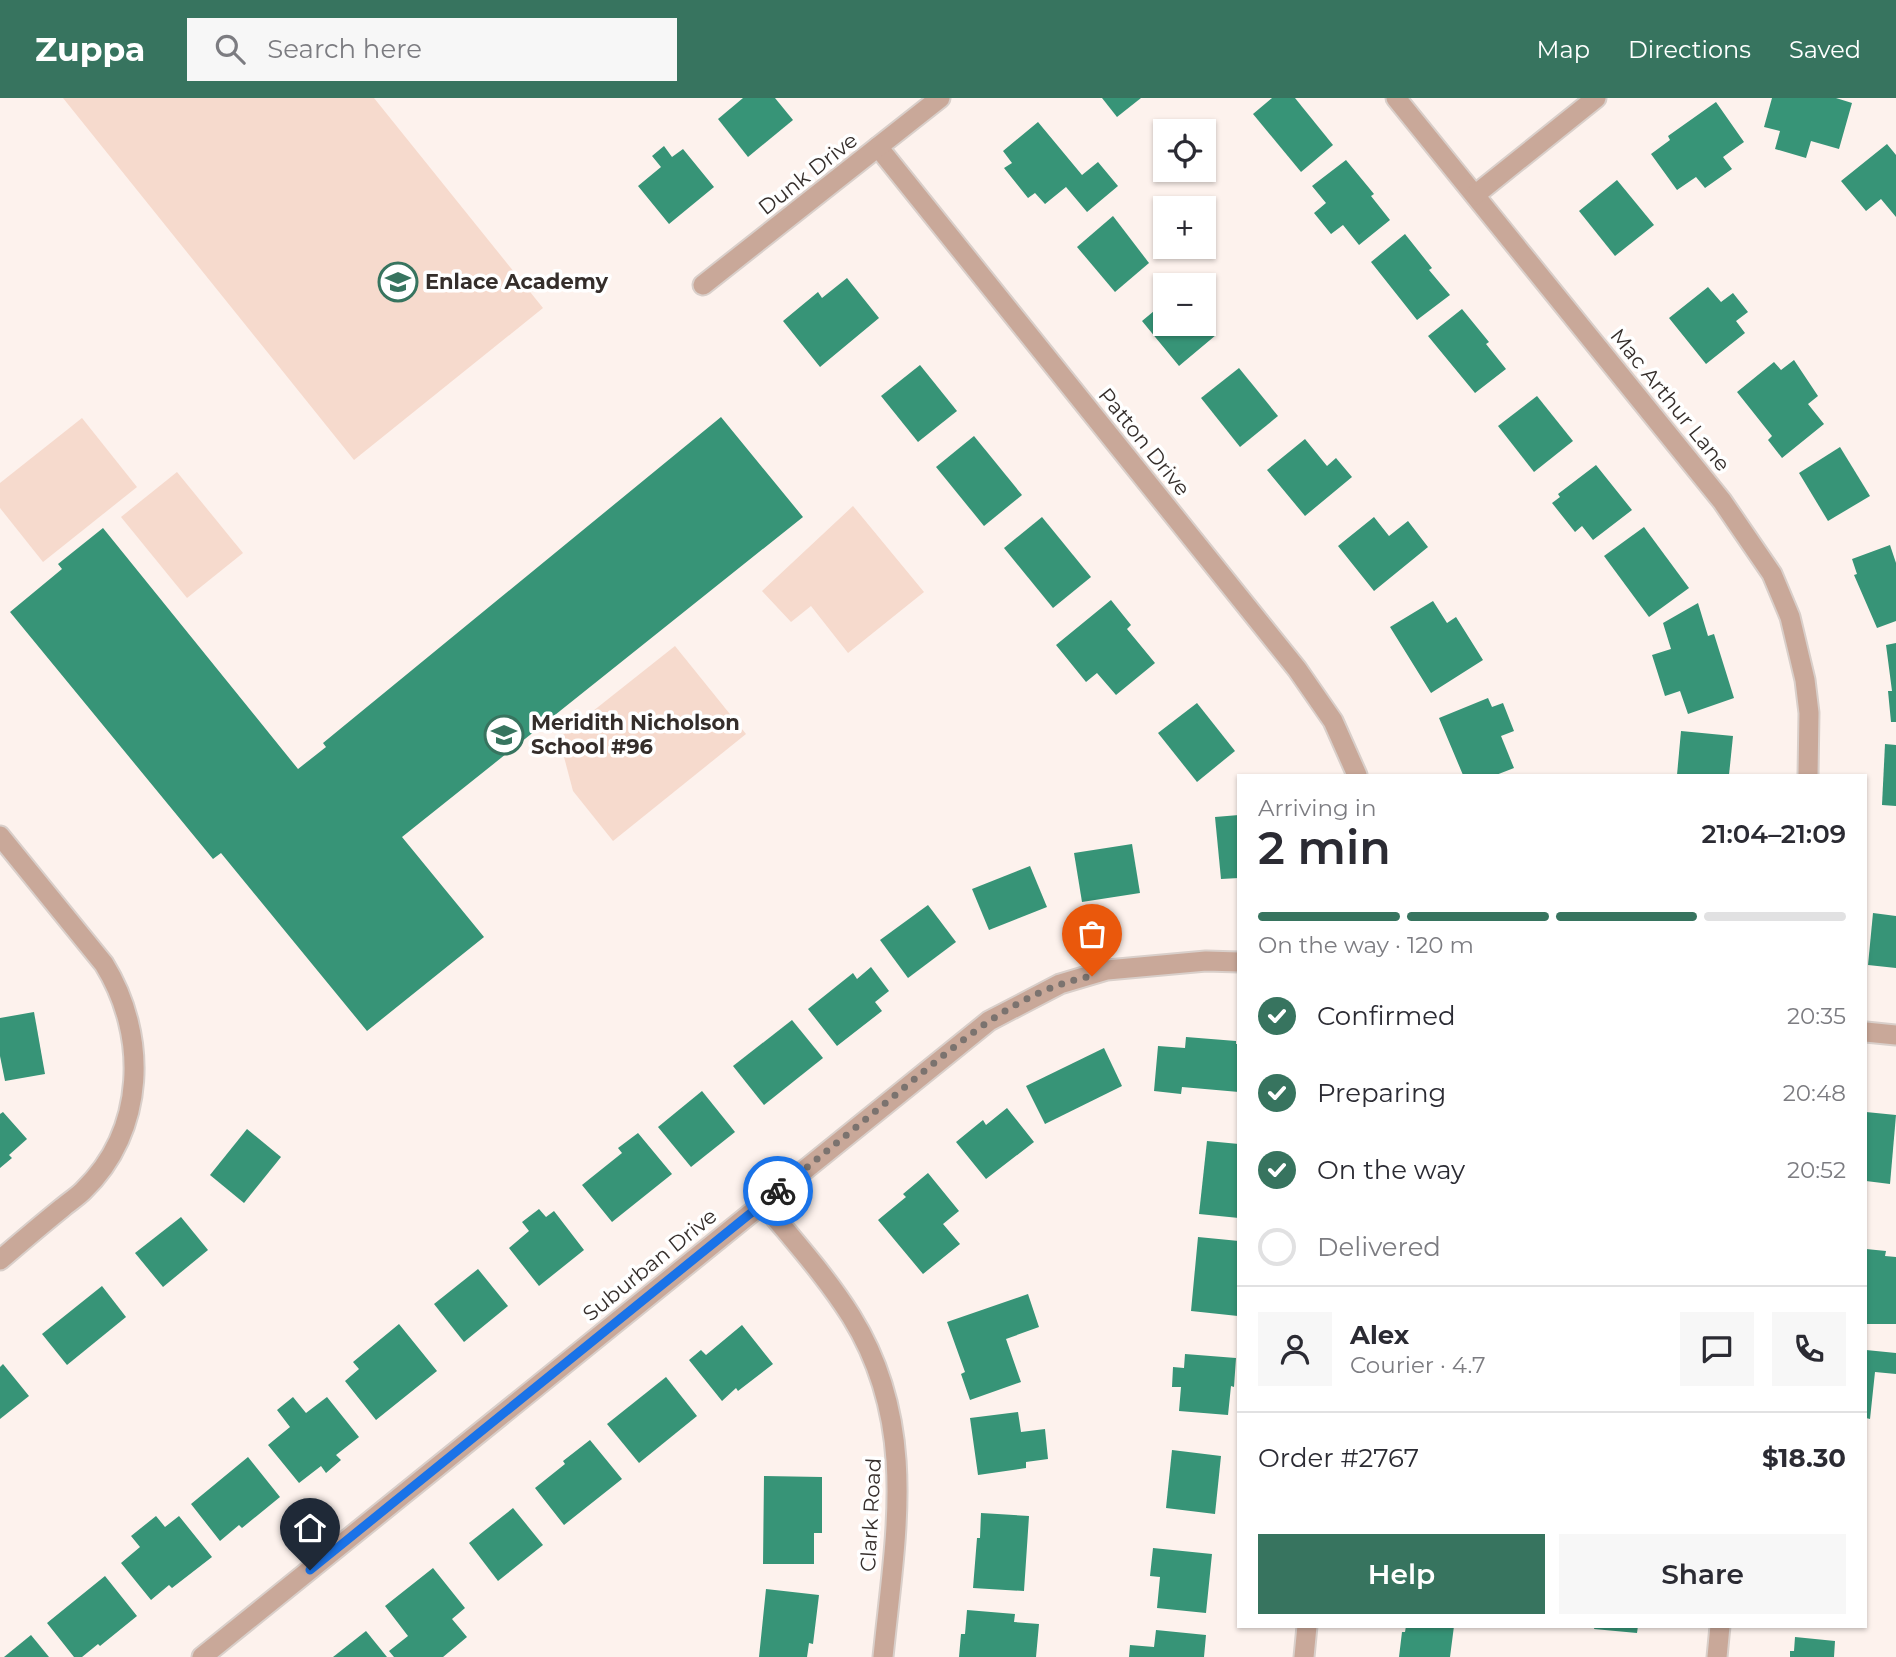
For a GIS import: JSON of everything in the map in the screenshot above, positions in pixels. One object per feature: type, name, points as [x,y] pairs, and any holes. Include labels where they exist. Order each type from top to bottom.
[{"type":"street","name":"Dunk Drive","points":[[703,285],[940,98]]},
{"type":"street","name":"Mac Arthur Lane","points":[[1396,98],[1715,492],[1772,574],[1790,617],[1805,680],[1809,713],[1808,774]]},
{"type":"street","points":[[1475,195],[1596,98]]},
{"type":"street","name":"Patton Drive","points":[[878,148],[1297,669],[1333,721],[1357,774]]},
{"type":"street","points":[[0,836],[104,964],[118,990],[133,1036],[134,1082],[124,1128],[101,1168],[82,1193],[0,1259]]},
{"type":"street","name":"Suburban Drive","points":[[202,1657],[976,1030],[1031,997],[1076,979],[1115,969],[1206,961],[1237,962]]},
{"type":"street","points":[[1867,1032],[1896,1035]]},
{"type":"street","name":"Clark Road","points":[[763,1203],[848,1311],[868,1347],[885,1390],[898,1454],[898,1501],[883,1657]]},
{"type":"street","points":[[1304,1657],[1307,1628]]},
{"type":"street","points":[[1717,1657],[1720,1628]]},
{"type":"shaded area","points":[[63,98],[374,98],[543,308],[354,460]]},
{"type":"shaded area","points":[[82,418],[137,487],[43,562],[0,508],[0,483]]},
{"type":"shaded area","points":[[177,472],[243,553],[187,598],[121,517]]},
{"type":"shaded area","points":[[853,506],[924,592],[848,653],[811,606],[791,622],[762,591]]},
{"type":"shaded area","points":[[675,646],[746,734],[613,841],[573,791],[559,738]]},
{"type":"building","points":[[743,98],[775,98],[793,120],[748,157],[718,119]]},
{"type":"building","points":[[1102,98],[1141,98],[1117,117]]},
{"type":"building","points":[[1272,98],[1295,98],[1333,145],[1301,172],[1253,114]]},
{"type":"building","points":[[1772,98],[1836,98],[1852,103],[1839,149],[1811,141],[1806,158],[1775,149],[1780,131],[1764,127]]},
{"type":"building","points":[[1716,102],[1744,142],[1723,157],[1732,169],[1705,188],[1696,177],[1677,190],[1651,154],[1670,140],[1668,136]]},
{"type":"building","points":[[1038,122],[1082,175],[1098,162],[1118,186],[1087,212],[1066,187],[1045,204],[1035,193],[1028,198],[1004,168],[1012,163],[1003,151]]},
{"type":"building","points":[[1887,144],[1896,155],[1896,217],[1881,199],[1866,211],[1841,181]]},
{"type":"building","points":[[664,146],[672,157],[683,149],[714,187],[669,224],[638,186],[661,167],[652,156]]},
{"type":"building","points":[[1346,160],[1374,194],[1371,196],[1390,220],[1359,245],[1343,225],[1331,234],[1314,213],[1326,203],[1312,186]]},
{"type":"building","points":[[1617,180],[1654,225],[1615,256],[1579,211]]},
{"type":"building","points":[[1113,216],[1149,263],[1115,292],[1077,247]]},
{"type":"building","points":[[1405,234],[1450,295],[1417,320],[1371,262]]},
{"type":"building","points":[[847,278],[879,318],[820,367],[783,321],[818,292],[822,298]]},
{"type":"building","points":[[1708,287],[1721,302],[1733,293],[1748,312],[1736,321],[1745,333],[1706,364],[1669,318]]},
{"type":"building","points":[[1462,309],[1489,342],[1486,344],[1506,369],[1475,393],[1428,336]]},
{"type":"building","points":[[1153,312],[1153,334],[1142,321]]},
{"type":"building","points":[[1154,336],[1215,336],[1179,366]]},
{"type":"building","points":[[1794,360],[1818,396],[1808,404],[1824,424],[1782,458],[1768,440],[1772,436],[1737,392],[1774,362],[1781,370]]},
{"type":"building","points":[[920,365],[957,411],[918,442],[881,396]]},
{"type":"building","points":[[1239,368],[1278,416],[1240,447],[1201,398]]},
{"type":"building","points":[[1537,396],[1573,441],[1534,472],[1498,426]]},
{"type":"building","points":[[721,417],[803,517],[402,837],[484,937],[367,1031],[221,853],[213,859],[10,612],[62,569],[58,564],[103,528],[298,769],[326,747],[323,743]]},
{"type":"building","points":[[974,436],[1022,495],[984,526],[936,467]]},
{"type":"building","points":[[1305,439],[1327,466],[1336,458],[1352,477],[1305,516],[1267,470]]},
{"type":"building","points":[[1840,447],[1870,496],[1828,521],[1799,473]]},
{"type":"building","points":[[1596,465],[1632,510],[1593,540],[1582,526],[1575,532],[1552,503],[1560,497],[1558,494]]},
{"type":"building","points":[[1042,517],[1091,577],[1053,608],[1004,548]]},
{"type":"building","points":[[1374,517],[1389,536],[1408,521],[1428,547],[1374,591],[1338,546]]},
{"type":"building","points":[[1644,527],[1689,588],[1649,617],[1604,556]]},
{"type":"building","points":[[1890,545],[1896,563],[1896,621],[1877,628],[1854,575],[1857,574],[1852,559]]},
{"type":"building","points":[[1111,600],[1131,625],[1127,629],[1155,663],[1116,695],[1097,673],[1086,682],[1056,645]]},
{"type":"building","points":[[1433,601],[1447,623],[1456,617],[1483,660],[1431,693],[1390,627]]},
{"type":"building","points":[[1698,603],[1708,636],[1714,634],[1734,698],[1688,714],[1680,691],[1665,696],[1652,655],[1671,649],[1663,623]]},
{"type":"building","points":[[1896,643],[1896,722],[1891,722],[1888,691],[1892,691],[1886,645]]},
{"type":"building","points":[[1488,698],[1492,707],[1503,703],[1514,731],[1501,736],[1514,768],[1499,774],[1463,774],[1439,718]]},
{"type":"building","points":[[1197,703],[1235,751],[1197,782],[1158,733]]},
{"type":"building","points":[[1681,731],[1733,736],[1729,774],[1677,774]]},
{"type":"building","points":[[1885,744],[1896,745],[1896,806],[1882,805]]},
{"type":"building","points":[[1237,815],[1237,878],[1221,879],[1215,817]]},
{"type":"building","points":[[1132,844],[1140,893],[1082,902],[1074,853]]},
{"type":"building","points":[[1030,866],[1047,907],[989,930],[972,889]]},
{"type":"building","points":[[928,905],[956,942],[908,978],[880,940]]},
{"type":"building","points":[[1873,913],[1896,916],[1896,968],[1868,965]]},
{"type":"building","points":[[871,967],[889,991],[875,1002],[882,1011],[837,1046],[808,1009],[853,973],[857,979]]},
{"type":"building","points":[[34,1012],[45,1074],[5,1081],[0,1056],[0,1018]]},
{"type":"building","points":[[792,1020],[823,1058],[764,1105],[733,1066]]},
{"type":"building","points":[[1186,1037],[1236,1041],[1237,1092],[1182,1087],[1181,1094],[1154,1091],[1158,1046],[1185,1048]]},
{"type":"building","points":[[1104,1048],[1122,1086],[1045,1124],[1026,1086]]},
{"type":"building","points":[[702,1091],[735,1132],[691,1167],[658,1127]]},
{"type":"building","points":[[1007,1108],[1034,1142],[986,1179],[956,1142],[983,1120],[986,1125]]},
{"type":"building","points":[[3,1112],[27,1139],[9,1155],[12,1158],[0,1168],[0,1114]]},
{"type":"building","points":[[1867,1112],[1896,1115],[1890,1184],[1867,1181]]},
{"type":"building","points":[[247,1129],[281,1157],[244,1203],[210,1175]]},
{"type":"building","points":[[638,1133],[672,1174],[612,1222],[582,1185],[622,1153],[618,1148]]},
{"type":"building","points":[[1207,1141],[1237,1144],[1237,1218],[1199,1214]]},
{"type":"building","points":[[928,1173],[959,1211],[943,1224],[960,1244],[923,1274],[878,1220],[906,1197],[903,1194]]},
{"type":"building","points":[[539,1209],[546,1217],[554,1211],[584,1250],[539,1286],[509,1248],[529,1231],[522,1222]]},
{"type":"building","points":[[181,1217],[208,1250],[163,1287],[135,1253]]},
{"type":"building","points":[[1198,1237],[1237,1241],[1237,1316],[1191,1311]]},
{"type":"building","points":[[1867,1249],[1886,1251],[1885,1256],[1896,1257],[1896,1324],[1867,1324]]},
{"type":"building","points":[[478,1269],[508,1306],[464,1342],[434,1304]]},
{"type":"building","points":[[102,1286],[126,1317],[67,1365],[42,1334]]},
{"type":"building","points":[[1028,1294],[1039,1327],[1006,1339],[1021,1382],[970,1400],[961,1374],[965,1372],[947,1322]]},
{"type":"building","points":[[399,1324],[437,1371],[376,1420],[345,1381],[359,1369],[353,1362]]},
{"type":"building","points":[[742,1325],[773,1364],[738,1391],[736,1388],[722,1401],[689,1360],[701,1350],[706,1355]]},
{"type":"building","points":[[1867,1350],[1896,1353],[1896,1374],[1875,1372],[1870,1419],[1867,1418]]},
{"type":"building","points":[[1185,1354],[1236,1358],[1228,1415],[1179,1411],[1181,1387],[1172,1387],[1173,1367],[1184,1368]]},
{"type":"building","points":[[3,1364],[29,1396],[0,1419],[0,1367]]},
{"type":"building","points":[[666,1377],[697,1416],[639,1463],[607,1424]]},
{"type":"building","points":[[293,1397],[306,1413],[327,1397],[359,1437],[336,1455],[341,1460],[326,1473],[321,1466],[299,1483],[268,1445],[290,1427],[277,1410]]},
{"type":"building","points":[[1018,1412],[1021,1432],[1045,1429],[1048,1459],[1026,1462],[1026,1468],[978,1475],[970,1418]]},
{"type":"building","points":[[590,1440],[622,1479],[564,1525],[535,1488]]},
{"type":"building","points":[[1172,1450],[1221,1456],[1215,1514],[1166,1508]]},
{"type":"building","points":[[248,1457],[280,1497],[242,1528],[239,1525],[220,1541],[191,1504]]},
{"type":"building","points":[[764,1476],[822,1477],[822,1533],[814,1533],[814,1564],[763,1564]]},
{"type":"building","points":[[513,1508],[543,1545],[498,1581],[469,1543]]},
{"type":"building","points":[[981,1513],[1029,1516],[1024,1591],[973,1588]]},
{"type":"building","points":[[156,1516],[165,1527],[179,1516],[212,1557],[172,1588],[169,1585],[151,1600],[121,1563],[140,1547],[131,1536]]},
{"type":"building","points":[[1153,1548],[1212,1554],[1206,1613],[1157,1608],[1160,1577],[1150,1576]]},
{"type":"building","points":[[433,1568],[465,1608],[452,1619],[467,1637],[443,1657],[394,1657],[389,1651],[408,1636],[385,1606]]},
{"type":"building","points":[[105,1576],[137,1616],[100,1646],[98,1644],[82,1657],[74,1657],[47,1623]]},
{"type":"building","points":[[766,1589],[819,1595],[813,1644],[809,1643],[807,1657],[759,1657]]},
{"type":"building","points":[[967,1610],[1015,1614],[1014,1622],[1039,1624],[1036,1657],[959,1657]]},
{"type":"building","points":[[1406,1628],[1454,1628],[1450,1657],[1399,1657],[1402,1632],[1405,1632]]},
{"type":"building","points":[[1594,1628],[1638,1628],[1637,1633]]},
{"type":"building","points":[[1156,1630],[1206,1635],[1204,1657],[1129,1657],[1130,1645],[1154,1647]]},
{"type":"building","points":[[366,1631],[387,1657],[333,1657]]},
{"type":"building","points":[[31,1635],[49,1657],[4,1657]]},
{"type":"building","points":[[1795,1637],[1835,1641],[1834,1657],[1790,1657],[1790,1651],[1794,1651]]},
{"type":"way so far","points":[[778,1191],[989,1021],[1060,984],[1092,976]]},
{"type":"place","name":"Enlace Academy","points":[[398,282]]},
{"type":"place","name":"Meridith Nicholson School #96","points":[[504,735]]},
{"type":"route","points":[[310,1570],[778,1191]]}]
